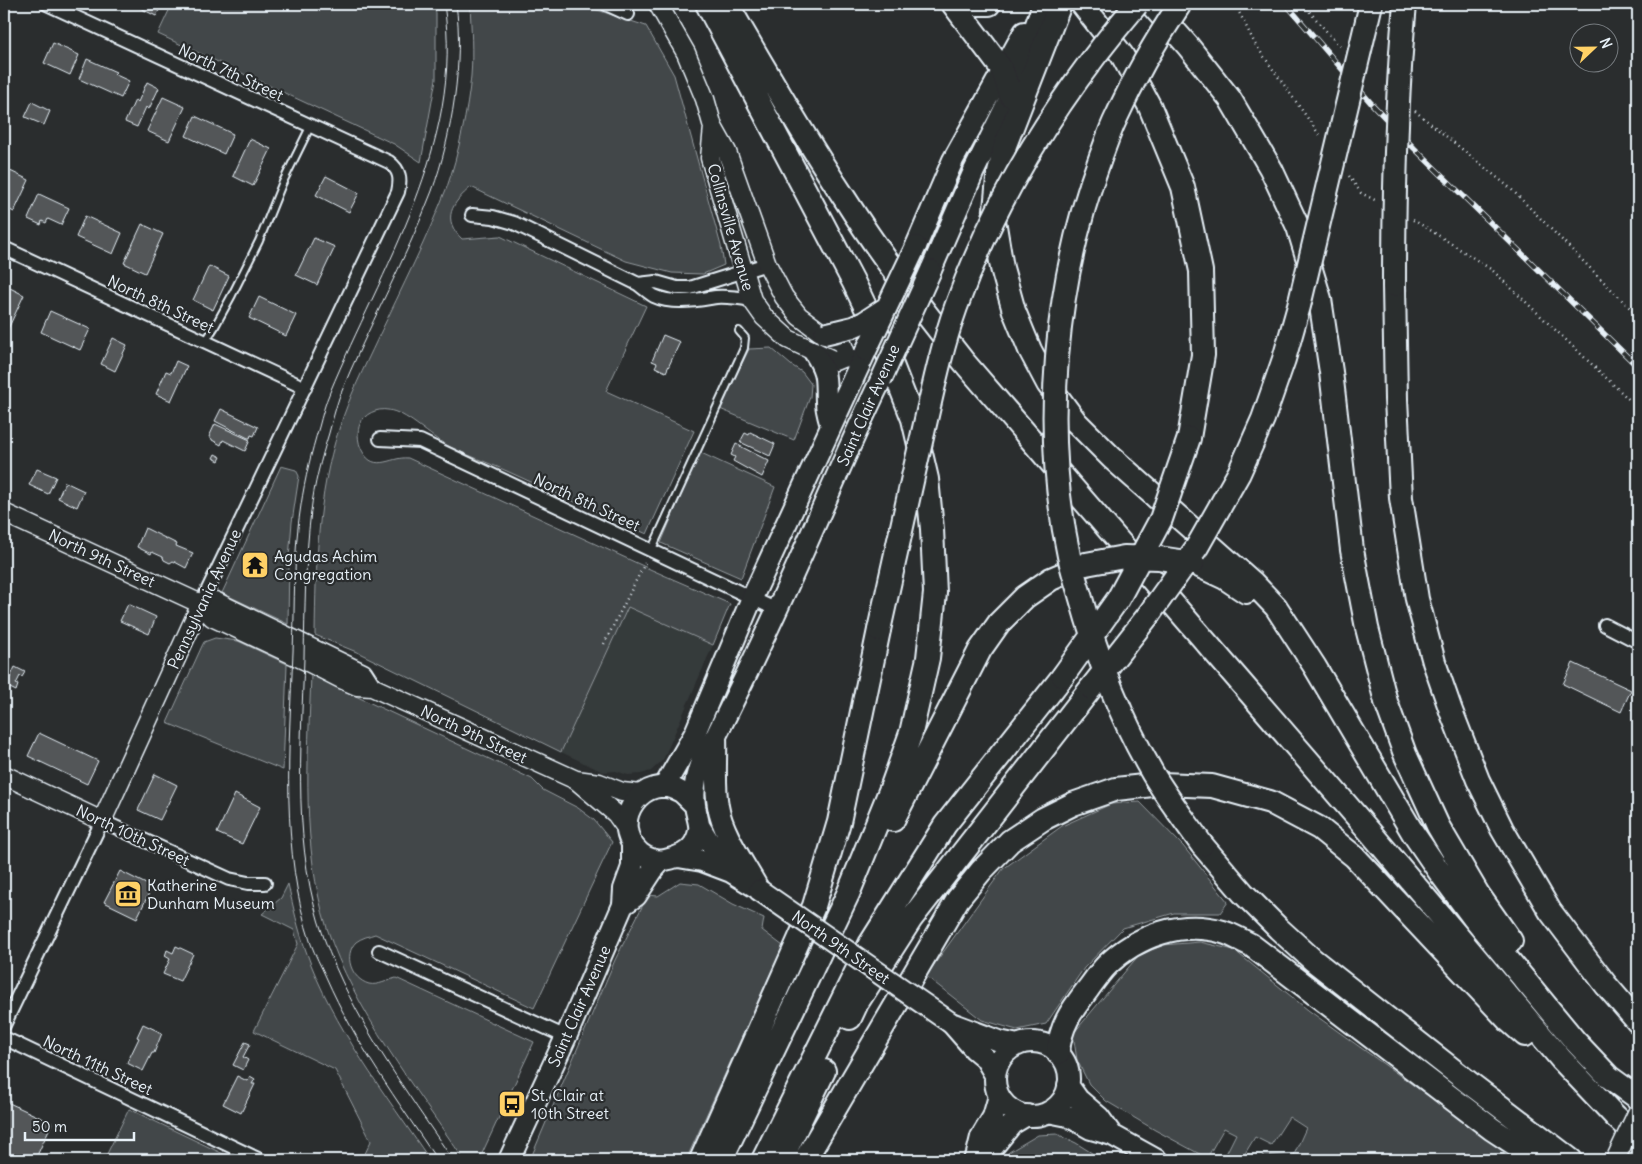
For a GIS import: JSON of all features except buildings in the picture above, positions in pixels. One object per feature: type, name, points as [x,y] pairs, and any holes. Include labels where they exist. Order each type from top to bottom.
[{"type":"highway","points":[[707,4],[853,281],[886,350],[913,419],[927,479],[935,593],[928,658],[911,733],[892,786],[848,894],[721,1160]]},
{"type":"highway","points":[[727,4],[792,116],[846,201],[912,296],[958,354],[1370,832],[1561,1059],[1616,1117],[1638,1137]]},
{"type":"highway","points":[[953,4],[1002,69],[1011,96]]},
{"type":"highway","points":[[975,4],[989,4]]},
{"type":"highway","points":[[1060,4],[1004,145],[998,178],[994,220],[1002,268],[1014,311],[1030,350],[1048,384],[1076,422],[1112,458],[1253,583],[1276,606],[1315,667],[1414,833],[1446,881],[1484,931],[1575,1040],[1608,1077],[1638,1098]]},
{"type":"highway","points":[[763,1160],[870,944],[945,824],[1064,676],[1118,599],[1161,519],[1190,438],[1203,356],[1201,271],[1183,187],[1150,107],[1122,55],[1082,4]]},
{"type":"highway","points":[[701,1160],[814,906],[839,822],[879,630],[939,362],[956,308],[979,249],[1004,197],[1045,125],[1084,70],[1137,4]]},
{"type":"highway","points":[[1151,4],[1188,46],[1230,100],[1271,169],[1298,227],[1320,299],[1352,550],[1367,628],[1386,702],[1415,779],[1451,850],[1493,916],[1557,1001],[1591,1041],[1638,1089]]},
{"type":"highway","points":[[1180,4],[1152,46],[1115,118],[1088,190],[1071,254],[1060,323],[1054,405],[1058,487],[1069,556],[1093,641],[1121,712],[1154,775],[1202,845],[1243,894],[1313,960],[1571,1160]]},
{"type":"highway","points":[[781,1160],[857,1003],[911,919],[1147,617],[1197,547],[1239,473],[1263,419],[1284,359],[1299,306],[1371,4]]},
{"type":"highway","points":[[1405,4],[1398,85],[1394,199],[1396,399],[1401,498],[1418,599],[1434,662],[1451,711],[1478,780],[1502,829],[1550,911],[1606,985],[1638,1022]]},
{"type":"highway","points":[[848,894],[872,861],[980,650],[998,623],[1025,597],[1051,579],[1086,564],[1124,557],[1159,558],[1193,563],[1225,578],[1250,594],[1294,634]]},
{"type":"highway","points":[[805,1160],[958,899],[981,871],[1010,842],[1043,820],[1073,804],[1116,789],[1162,784],[1212,786],[1270,802],[1319,828],[1355,857],[1534,1044],[1561,1059]]},
{"type":"highway","points":[[1058,1053],[1062,1030],[1072,1010],[1107,965],[1134,944],[1160,932],[1195,928],[1224,932],[1251,946],[1492,1129],[1539,1160]]},
{"type":"main road","name":"Collinsville Avenue","points":[[658,4],[686,53],[705,99],[713,127],[728,152],[767,264],[784,297],[798,316],[824,334],[842,343],[862,358]]},
{"type":"main road","name":"Saint Clair Avenue","points":[[664,787],[694,733],[752,598],[862,358],[916,246],[953,160],[1002,69],[1041,4]]},
{"type":"main road","name":"Saint Clair Avenue","points":[[695,805],[694,787],[702,761],[777,610],[974,171],[1011,96],[1041,4]]},
{"type":"main road","name":"Collinsville Avenue","points":[[713,127],[710,158],[742,272],[752,300],[764,316],[788,339],[835,360],[862,358]]},
{"type":"main road","points":[[824,334],[853,328],[887,307]]},
{"type":"main road","points":[[859,424],[864,396],[862,358],[896,343]]},
{"type":"main road","points":[[814,352],[822,365],[826,378],[826,403],[831,426]]},
{"type":"main road","name":"North 9th Street","points":[[4,513],[201,604],[212,616],[342,679],[357,686],[372,687],[576,780],[616,814],[629,837]]},
{"type":"main road","name":"Pennsylvania Avenue","points":[[102,821],[201,604]]},
{"type":"main road","points":[[716,735],[718,808],[728,834],[759,890]]},
{"type":"main road","name":"North 10th Street","points":[[4,775],[102,821]]},
{"type":"main road","name":"North 9th Street","points":[[576,780],[599,783],[622,792],[641,794]]},
{"type":"main road","points":[[664,787],[680,792],[695,805],[700,827],[693,846],[670,859],[645,857],[629,837],[629,810],[641,794],[664,787]]},
{"type":"main road","name":"North 9th Street","points":[[700,827],[731,872]]},
{"type":"main road","name":"Saint Clair Avenue","points":[[509,1160],[566,1037],[623,905],[624,889],[632,867],[629,837]]},
{"type":"main road","name":"Saint Clair Avenue","points":[[623,905],[636,896],[654,870],[670,859]]},
{"type":"main road","name":"North 9th Street","points":[[670,859],[702,861],[731,872],[759,890],[951,1023],[974,1049],[985,1058],[995,1075]]},
{"type":"main road","name":"North 9th Street","points":[[951,1023],[999,1041],[1018,1045]]},
{"type":"main road","points":[[1026,1043],[1039,1043],[1058,1053],[1067,1068],[1068,1085],[1061,1101],[1048,1112],[1040,1115],[1027,1115],[1011,1109],[999,1096],[995,1084],[997,1066],[1004,1055],[1018,1045],[1026,1043]]},
{"type":"main road","points":[[1068,1085],[1078,1099],[1099,1117],[1112,1135]]},
{"type":"main road","points":[[975,1159],[981,1137],[993,1117],[999,1096]]},
{"type":"main road","points":[[1615,1160],[1638,1111]]},
{"type":"main road","points":[[1048,1112],[1068,1116],[1091,1129],[1112,1135],[1157,1160]]},
{"type":"main road","points":[[975,1159],[994,1146],[1012,1124],[1027,1115]]},
{"type":"street","name":"North 7th Street","points":[[47,4],[389,162],[396,167],[399,173]]},
{"type":"street","points":[[606,4],[628,14]]},
{"type":"street","name":"Pennsylvania Avenue","points":[[201,604],[398,192],[399,173]]},
{"type":"street","points":[[472,215],[493,217],[514,223],[638,284],[655,296],[674,301],[704,300],[716,297],[752,300]]},
{"type":"street","name":"North 8th Street","points":[[4,248],[305,388]]},
{"type":"street","points":[[638,284],[656,282],[677,288],[690,288],[767,264]]},
{"type":"street","name":"North 8th Street","points":[[380,439],[420,442],[777,610]]},
{"type":"street","points":[[1605,625],[1638,642]]},
{"type":"street","name":"Pennsylvania Avenue","points":[[4,1025],[102,821]]},
{"type":"street","name":"North 10th Street","points":[[102,821],[230,879],[248,884],[264,883]]},
{"type":"street","points":[[379,951],[566,1037]]},
{"type":"street","name":"North 11th Street","points":[[4,1038],[260,1160]]},
{"type":"lane","points":[[204,342],[223,311],[254,250],[282,184],[310,127]]},
{"type":"lane","points":[[651,550],[744,348],[745,338],[739,331]]},
{"type":"path","points":[[1235,4],[1255,44],[1324,140]]},
{"type":"path","points":[[1303,4],[1341,47]]},
{"type":"path","points":[[1408,106],[1510,188],[1638,316]]},
{"type":"path","points":[[1344,170],[1361,193],[1377,201]]},
{"type":"path","points":[[1410,219],[1492,270],[1638,408]]},
{"type":"path","points":[[604,644],[651,550]]},
{"type":"shaded area","points":[[172,4],[434,4],[436,13],[436,79],[421,162],[394,144],[158,34]]},
{"type":"shaded area","points":[[470,4],[579,4],[646,26],[674,75],[721,246],[724,265],[703,274],[672,273],[626,261],[471,187],[454,205],[451,218],[452,225],[462,239],[500,236],[646,306],[606,391],[694,431],[647,534],[451,447],[395,412],[380,410],[371,412],[362,420],[359,427],[360,446],[370,460],[382,463],[408,458],[730,604],[713,645],[628,607],[561,752],[359,653],[315,635],[319,531],[326,480],[332,454],[352,394],[423,244],[451,175],[468,103],[471,76]]},
{"type":"shaded area","points":[[771,348],[802,372],[811,384],[810,397],[794,440],[720,409],[749,349]]},
{"type":"shaded area","points":[[699,452],[775,487],[741,578],[661,543]]},
{"type":"shaded area","points":[[281,466],[296,470],[299,476],[289,558],[288,624],[222,593]]},
{"type":"shaded area","points":[[628,607],[713,645],[663,760],[651,771],[628,775],[616,771],[603,772],[561,752]]},
{"type":"shaded area","points":[[215,638],[238,641],[287,664],[283,770],[167,723],[204,642]]},
{"type":"shaded area","points":[[311,675],[532,779],[543,790],[578,808],[594,820],[612,842],[534,1008],[375,934],[356,942],[352,947],[350,953],[351,966],[363,981],[369,984],[376,984],[396,978],[534,1042],[479,1160],[464,1160],[388,1048],[353,989],[327,928],[313,866],[310,834],[308,770]]},
{"type":"shaded area","points":[[1140,802],[1183,846],[1228,902],[1220,913],[1174,913],[1123,928],[1084,968],[1046,1024],[1017,1030],[982,1020],[926,976],[1003,869],[1062,826],[1111,804]]},
{"type":"shaded area","points":[[680,882],[699,884],[733,904],[764,918],[762,930],[783,946],[686,1160],[530,1160],[615,960],[648,895],[658,896]]},
{"type":"shaded area","points":[[288,884],[303,943],[330,1006],[361,1059],[430,1160],[362,1160],[371,1141],[335,1070],[254,1031],[298,944],[294,930],[262,914],[281,898]]},
{"type":"shaded area","points":[[1200,942],[1234,950],[1308,1010],[1518,1160],[1261,1160],[1263,1155],[1293,1157],[1306,1128],[1289,1117],[1271,1145],[1255,1137],[1241,1160],[1223,1160],[1236,1134],[1224,1128],[1207,1158],[1106,1101],[1089,1084],[1077,1060],[1073,1034],[1138,956],[1163,945]]},
{"type":"shaded area","points":[[129,1109],[236,1160],[104,1160]]},
{"type":"shaded area","points":[[1057,1134],[1076,1143],[1103,1160],[1002,1160],[1009,1152],[1038,1135]]},
{"type":"tram line","points":[[437,1160],[392,1094],[350,1025],[311,944],[301,909],[295,873],[291,836],[289,762],[295,560],[298,523],[306,476],[328,396],[394,252],[414,204],[431,155],[442,106],[447,56],[444,4]]},
{"type":"tram line","points":[[453,1160],[381,1053],[349,996],[324,938],[307,870],[303,835],[301,764],[306,566],[311,511],[316,482],[339,398],[410,243],[439,170],[450,123],[457,74],[458,26],[456,4]]},
{"type":"railway","points":[[1286,4],[1371,103],[1414,148],[1638,367]]},
{"type":"place","name":"Agudas Achim Congregation","points":[[255,565]]},
{"type":"place","name":"Katherine Dunham Museum","points":[[128,894]]},
{"type":"place","name":"St. Clair at 10th Street","points":[[512,1104]]}]
